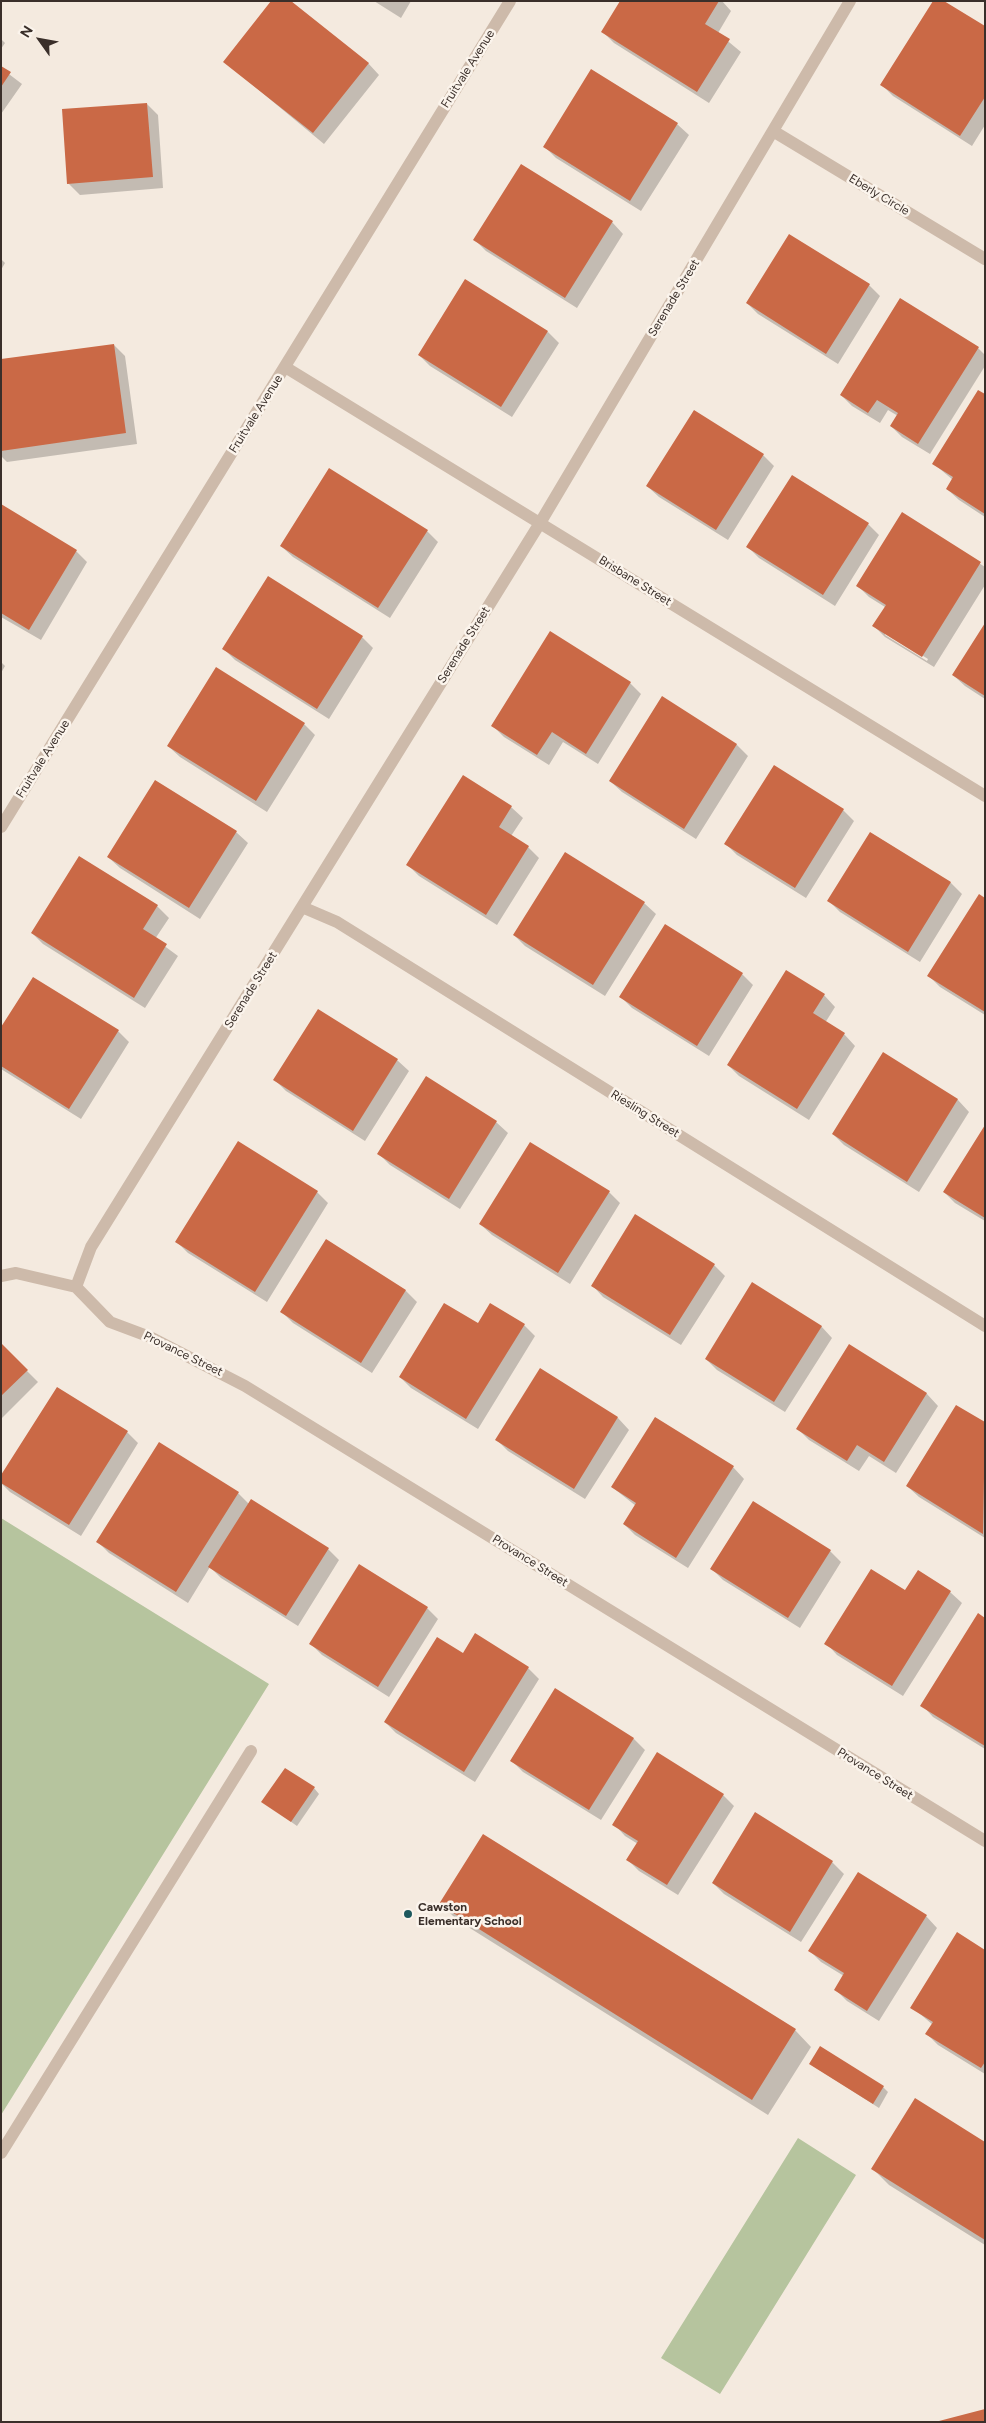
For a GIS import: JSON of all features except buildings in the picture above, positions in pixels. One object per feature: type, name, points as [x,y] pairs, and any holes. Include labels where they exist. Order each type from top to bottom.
[{"type":"street","name":"Fruitvale Avenue","points":[[1,827],[510,1]]},
{"type":"street","name":"Serenade Street","points":[[76,1287],[91,1247],[540,523],[850,1]]},
{"type":"street","name":"Eberly Circle","points":[[773,130],[985,259]]},
{"type":"street","name":"Brisbane Street","points":[[285,367],[985,796]]},
{"type":"street","name":"Riesling Street","points":[[302,907],[337,922],[985,1326]]},
{"type":"street","points":[[1,1276],[16,1273],[76,1287]]},
{"type":"street","name":"Provance Street","points":[[76,1287],[110,1322],[150,1337],[245,1386],[985,1841]]},
{"type":"street","points":[[1,2153],[251,1751]]},
{"type":"green space","points":[[1,1518],[269,1684],[1,2115]]},
{"type":"green space","points":[[798,2138],[856,2175],[720,2394],[661,2358]]},
{"type":"place","name":"Cawston Elementary School","points":[[408,1914]]}]
